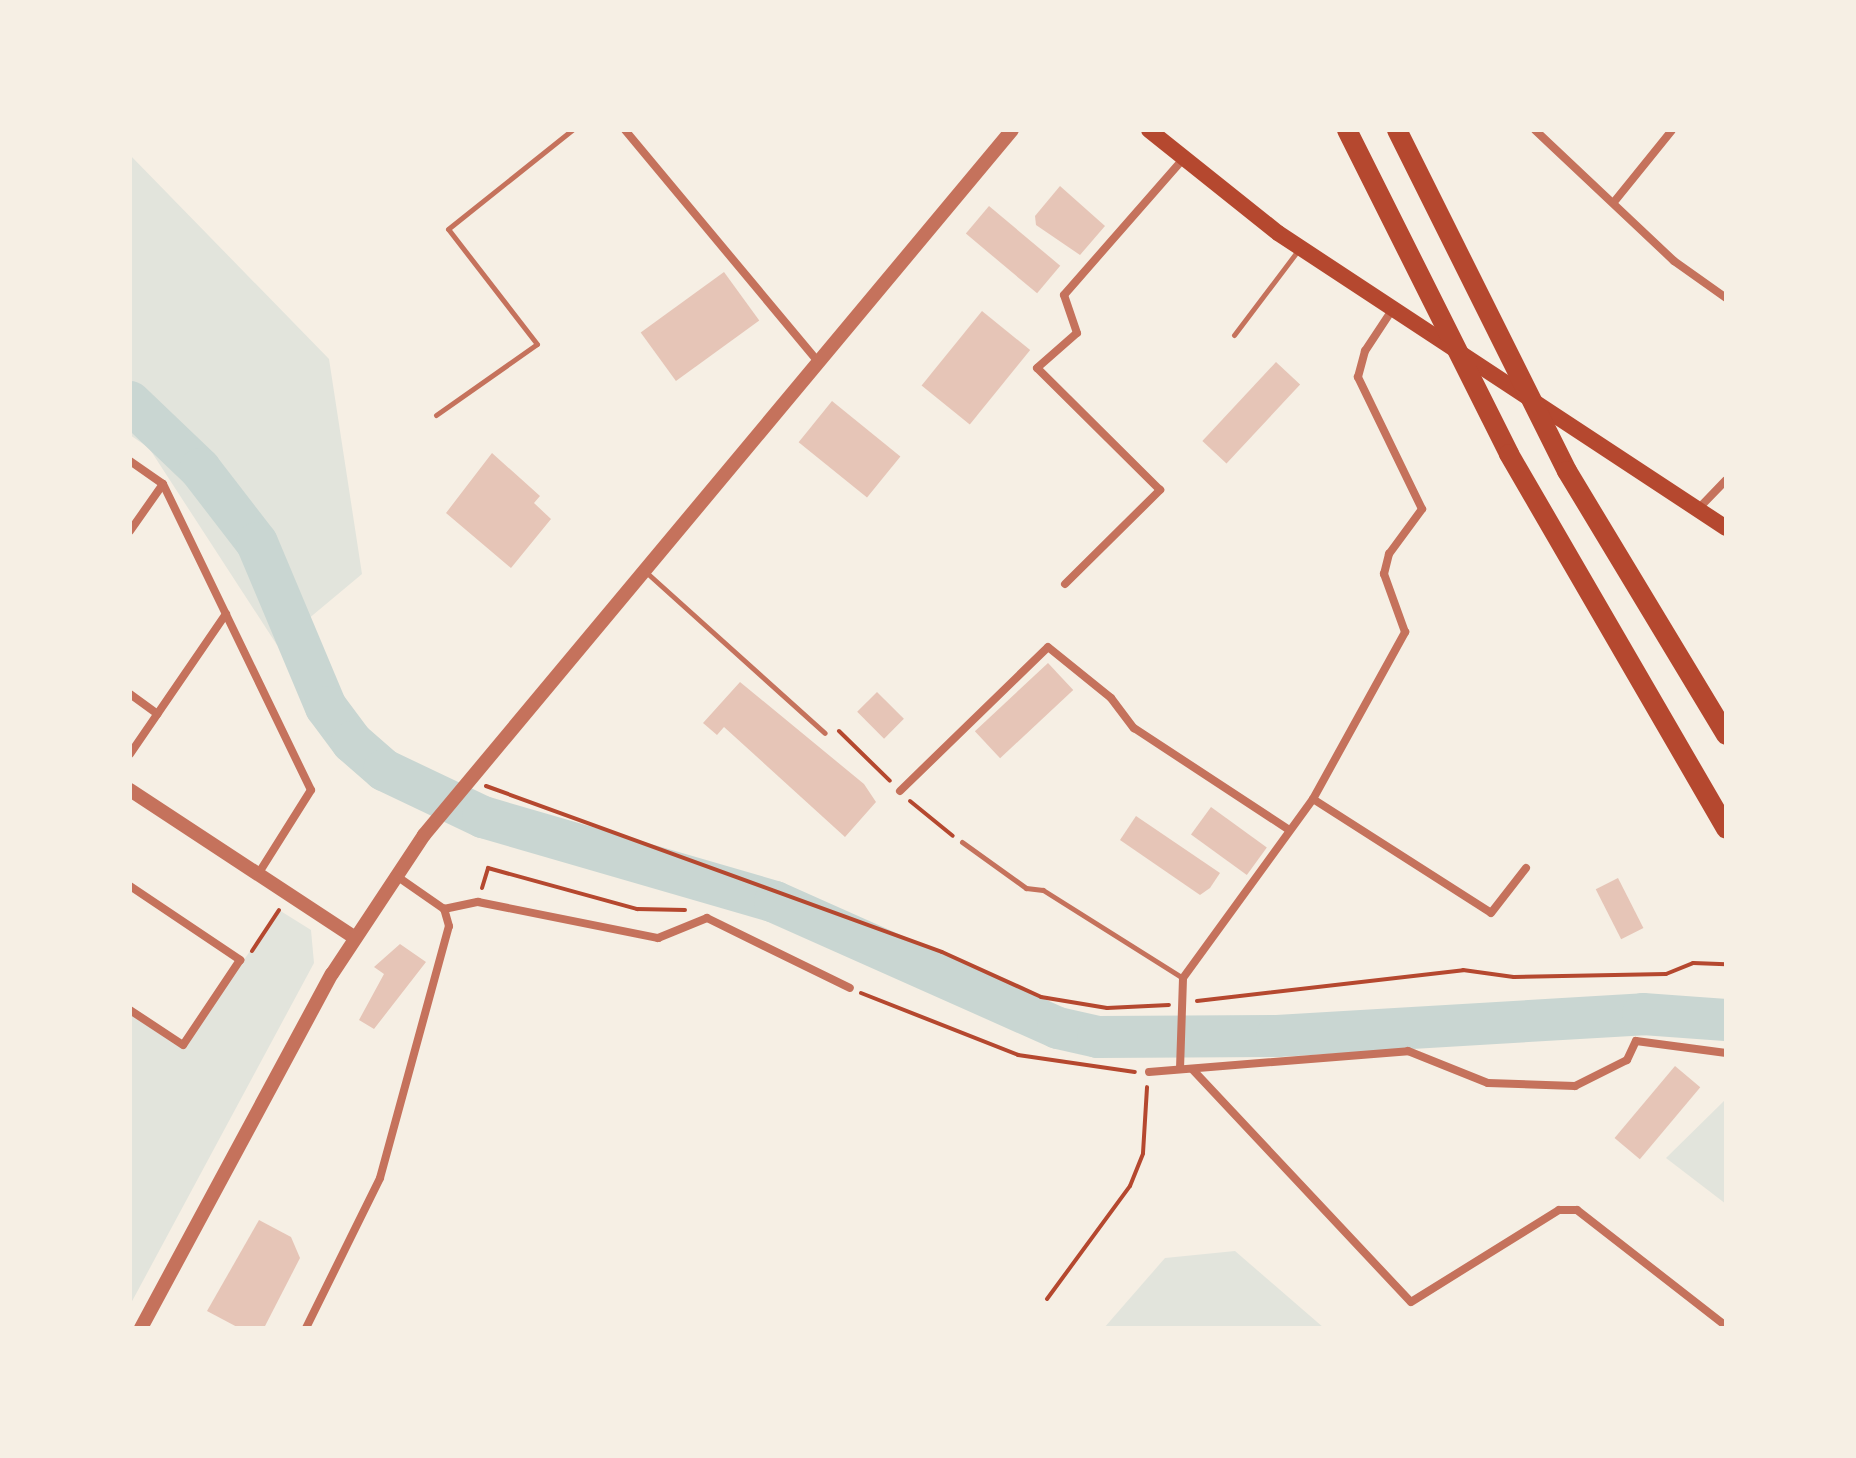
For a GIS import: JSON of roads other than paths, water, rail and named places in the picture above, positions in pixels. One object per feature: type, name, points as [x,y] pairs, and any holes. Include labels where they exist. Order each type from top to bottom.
[{"type":"highway","points":[[1347,130],[1413,268],[1509,454],[1726,829]]},
{"type":"highway","points":[[1397,130],[1484,317],[1567,471],[1726,735]]},
{"type":"main road","points":[[1149,130],[1300,248],[1700,507],[1726,528]]},
{"type":"street","points":[[625,130],[815,358]]},
{"type":"street","points":[[141,1328],[354,937],[394,875],[466,777],[640,566],[1012,130]]},
{"type":"street","points":[[1535,130],[1674,261],[1726,298]]},
{"type":"street","points":[[1614,202],[1672,130]]},
{"type":"street","points":[[1065,584],[1160,490],[1037,368],[1077,333],[1064,295],[1183,159]]},
{"type":"street","points":[[1180,1066],[1177,1014],[1183,978],[1313,799],[1405,632],[1384,574],[1389,554],[1422,509],[1358,377],[1365,351],[1392,310]]},
{"type":"street","points":[[130,461],[163,484],[311,790],[258,874]]},
{"type":"street","points":[[1700,507],[1726,480]]},
{"type":"street","points":[[130,531],[163,484]]},
{"type":"street","points":[[130,754],[226,614]]},
{"type":"street","points":[[900,791],[1048,647],[1111,698],[1134,728],[1289,830]]},
{"type":"street","points":[[130,694],[158,714]]},
{"type":"street","points":[[130,790],[354,937]]},
{"type":"street","points":[[1313,799],[1491,913],[1526,868]]},
{"type":"street","points":[[394,875],[444,909],[478,902],[658,938],[707,918],[850,988]]},
{"type":"street","points":[[130,886],[240,960],[183,1045],[130,1010]]},
{"type":"street","points":[[306,1328],[380,1178],[442,956],[444,909]]},
{"type":"street","points":[[1149,1072],[1180,1066],[1193,1070],[1408,1051],[1488,1083],[1575,1086],[1627,1060],[1636,1041],[1726,1053]]},
{"type":"street","points":[[1193,1070],[1411,1302],[1559,1210],[1577,1210],[1726,1326]]},
{"type":"lane","points":[[436,415],[537,344],[448,229],[572,130]]},
{"type":"lane","points":[[1234,335],[1300,248]]},
{"type":"lane","points":[[640,566],[825,733]]},
{"type":"lane","points":[[962,842],[1026,888],[1043,890],[1183,978]]},
{"type":"waterway","points":[[130,402],[200,469],[257,543],[326,707],[352,742],[384,770],[483,817],[775,902],[1058,1028],[1098,1037],[1277,1036],[1643,1014],[1726,1020]]}]
